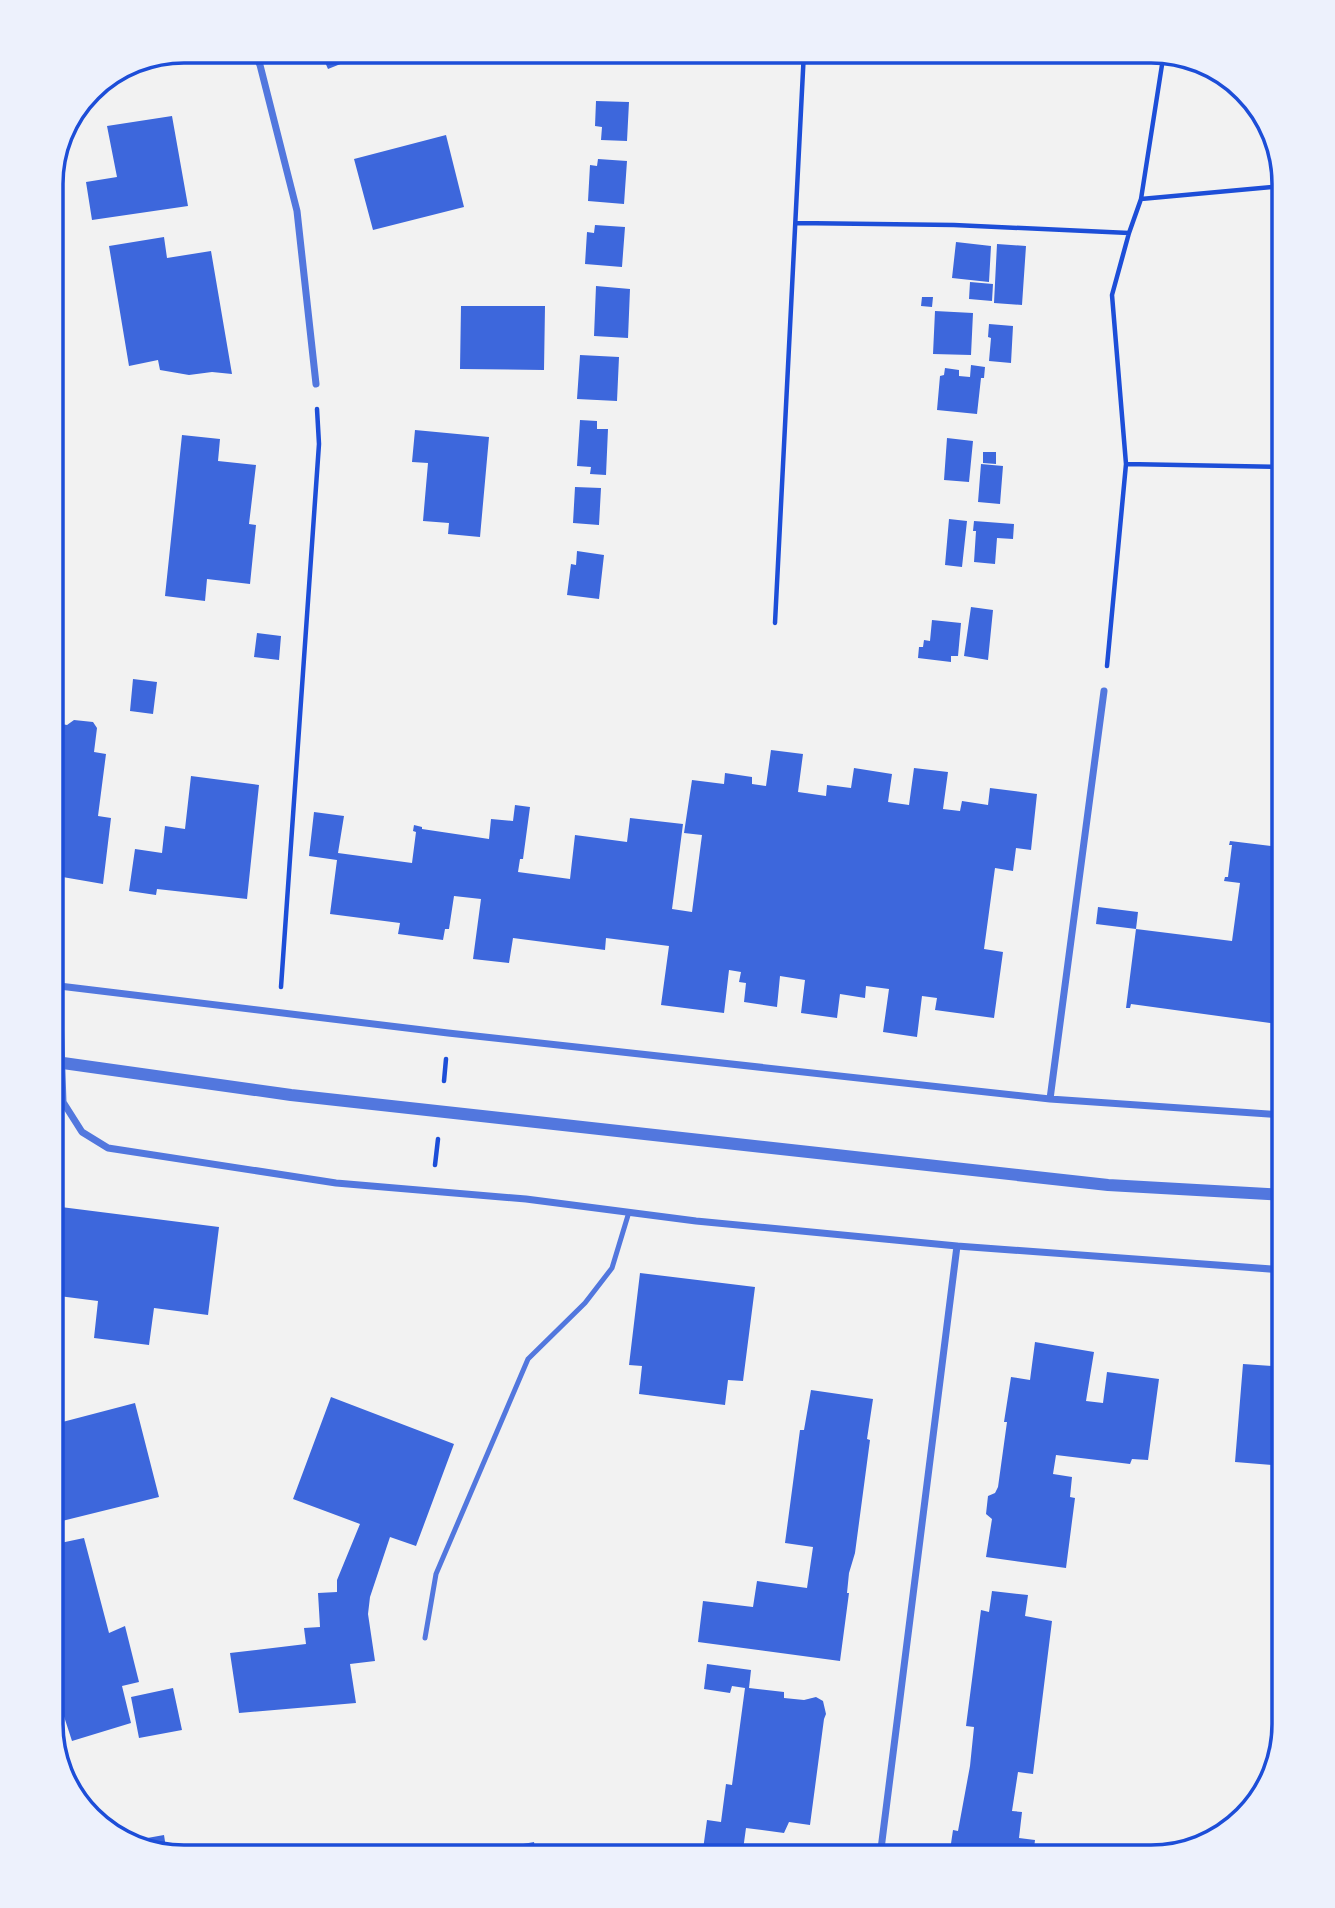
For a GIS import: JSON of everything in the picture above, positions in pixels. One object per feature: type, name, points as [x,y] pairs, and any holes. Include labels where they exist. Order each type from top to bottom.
[{"type":"street","points":[[259,63],[297,211],[316,384]]},
{"type":"street","points":[[1050,1099],[1104,691]]},
{"type":"street","points":[[63,986],[279,1013],[1050,1099],[1272,1114]]},
{"type":"street","points":[[63,1064],[290,1095],[1108,1185],[1272,1194]]},
{"type":"street","points":[[63,1102],[82,1132],[108,1148],[336,1183],[526,1199],[957,1246],[1272,1269]]},
{"type":"street","points":[[882,1845],[957,1246]]},
{"type":"lane","points":[[425,1638],[436,1574],[528,1359],[585,1303],[612,1268],[629,1212]]},
{"type":"path","points":[[775,623],[803,63]]},
{"type":"path","points":[[1104,691],[1126,464],[1112,295],[1141,199],[1162,64]]},
{"type":"path","points":[[1141,199],[1272,187]]},
{"type":"path","points":[[796,223],[954,225],[1129,233]]},
{"type":"path","points":[[279,1013],[318,444],[316,384]]},
{"type":"path","points":[[1126,464],[1272,467]]},
{"type":"building","points":[[325,63],[343,63],[328,69]]},
{"type":"building","points":[[596,101],[629,102],[627,141],[601,140],[602,127],[595,126]]},
{"type":"building","points":[[172,116],[188,206],[92,220],[86,182],[117,177],[107,126]]},
{"type":"building","points":[[446,135],[464,207],[373,230],[354,159]]},
{"type":"building","points":[[598,159],[627,161],[624,204],[588,201],[590,165],[597,166]]},
{"type":"building","points":[[595,225],[625,227],[622,267],[585,264],[587,232],[594,233]]},
{"type":"building","points":[[164,237],[167,258],[211,251],[232,374],[212,372],[189,375],[160,370],[158,360],[129,366],[109,246]]},
{"type":"building","points":[[956,242],[991,246],[989,282],[952,278]]},
{"type":"building","points":[[997,244],[1026,246],[1022,305],[994,303]]},
{"type":"building","points":[[970,282],[993,284],[992,301],[969,299]]},
{"type":"building","points":[[596,286],[630,289],[628,338],[594,336]]},
{"type":"building","points":[[922,297],[933,297],[932,307],[921,306]]},
{"type":"building","points":[[461,306],[545,306],[544,370],[460,369]]},
{"type":"building","points":[[935,311],[973,313],[971,355],[933,354]]},
{"type":"building","points":[[989,324],[1013,326],[1011,363],[989,361]]},
{"type":"building","points":[[580,355],[619,357],[617,401],[577,399]]},
{"type":"building","points":[[971,365],[985,367],[977,414],[937,410],[940,376],[944,375],[945,368],[959,370],[959,376],[970,377]]},
{"type":"building","points":[[580,420],[597,421],[597,429],[608,429],[606,475],[590,474],[591,467],[577,466]]},
{"type":"building","points":[[415,430],[489,437],[480,537],[448,534],[449,523],[423,521],[428,463],[412,462]]},
{"type":"building","points":[[182,435],[220,439],[218,461],[256,465],[249,524],[256,525],[250,584],[207,579],[205,601],[165,596]]},
{"type":"building","points":[[947,438],[973,441],[969,482],[944,480]]},
{"type":"building","points":[[983,452],[996,452],[996,464],[983,463]]},
{"type":"building","points":[[981,464],[1003,466],[1000,504],[978,502]]},
{"type":"building","points":[[575,487],[601,488],[599,525],[573,523]]},
{"type":"building","points":[[949,519],[967,521],[962,567],[945,565]]},
{"type":"building","points":[[974,521],[1014,524],[1013,539],[997,538],[995,564],[974,562]]},
{"type":"building","points":[[577,551],[604,555],[599,599],[567,595],[571,564],[576,565]]},
{"type":"building","points":[[971,607],[993,610],[988,660],[964,656]]},
{"type":"building","points":[[932,620],[961,623],[958,656],[951,656],[951,662],[918,658],[919,647],[923,647],[924,640],[930,641]]},
{"type":"building","points":[[257,633],[281,636],[279,660],[254,657]]},
{"type":"building","points":[[133,679],[157,682],[153,714],[130,711]]},
{"type":"building","points":[[74,720],[93,722],[97,728],[94,752],[106,754],[98,816],[111,818],[103,884],[63,877],[63,724],[67,725]]},
{"type":"building","points":[[771,750],[803,754],[798,792],[826,796],[827,785],[851,788],[854,768],[892,774],[888,802],[909,805],[914,768],[948,772],[943,809],[960,811],[962,801],[988,805],[990,788],[1037,794],[1031,850],[1016,848],[1013,871],[995,868],[984,949],[1003,952],[994,1018],[935,1010],[937,998],[922,996],[917,1037],[883,1032],[889,989],[866,986],[865,998],[840,994],[837,1018],[801,1013],[805,980],[780,976],[777,1007],[744,1002],[746,983],[739,982],[741,972],[729,970],[724,1013],[661,1005],[669,946],[606,938],[605,950],[513,938],[509,963],[473,959],[481,899],[454,896],[449,929],[445,929],[443,940],[398,934],[400,923],[330,914],[337,860],[309,856],[314,812],[344,816],[338,853],[412,863],[416,832],[413,831],[414,825],[422,829],[489,839],[491,819],[513,821],[515,805],[530,807],[523,859],[520,859],[518,872],[570,879],[575,835],[627,842],[630,818],[683,824],[672,909],[692,912],[702,835],[684,833],[692,780],[724,784],[725,773],[752,777],[752,784],[766,786]]},
{"type":"building","points":[[191,776],[259,785],[247,899],[157,889],[156,895],[129,891],[135,849],[162,853],[165,826],[185,829]]},
{"type":"building","points":[[1230,841],[1271,846],[1272,843],[1272,1023],[1131,1004],[1130,1008],[1126,1008],[1136,929],[1232,941],[1240,883],[1224,881],[1225,877],[1228,877],[1232,845],[1229,845]]},
{"type":"building","points":[[1098,907],[1138,912],[1136,929],[1096,924]]},
{"type":"building","points":[[63,1207],[219,1227],[208,1315],[154,1308],[149,1345],[94,1338],[98,1301],[63,1297]]},
{"type":"building","points":[[640,1273],[755,1287],[743,1381],[728,1380],[725,1405],[639,1394],[642,1366],[629,1365]]},
{"type":"building","points":[[1035,1342],[1094,1352],[1086,1401],[1103,1403],[1107,1372],[1159,1379],[1148,1460],[1132,1459],[1130,1464],[1056,1455],[1053,1474],[1072,1477],[1070,1497],[1075,1498],[1066,1568],[986,1557],[992,1519],[986,1514],[988,1496],[995,1493],[998,1487],[1011,1377],[1030,1380]]},
{"type":"building","points":[[1243,1364],[1272,1366],[1272,1465],[1235,1462]]},
{"type":"building","points":[[811,1390],[873,1399],[867,1439],[870,1440],[855,1553],[849,1573],[840,1661],[698,1642],[703,1601],[753,1607],[757,1581],[807,1588],[813,1547],[785,1543],[800,1430],[804,1430]]},
{"type":"building","points":[[331,1397],[454,1444],[416,1546],[390,1537],[370,1597],[368,1614],[375,1661],[350,1664],[356,1703],[239,1713],[230,1653],[306,1644],[304,1628],[320,1627],[318,1593],[337,1592],[337,1580],[360,1524],[293,1499]]},
{"type":"building","points":[[135,1403],[159,1497],[63,1521],[63,1422]]},
{"type":"building","points":[[84,1538],[109,1633],[125,1626],[139,1682],[122,1686],[131,1723],[72,1741],[63,1713],[63,1542]]},
{"type":"building","points":[[992,1591],[1028,1595],[1025,1616],[1052,1621],[1033,1774],[1018,1772],[1012,1811],[1022,1812],[1019,1838],[1035,1840],[1034,1845],[951,1845],[953,1830],[958,1831],[970,1766],[974,1727],[966,1726],[981,1610],[989,1612]]},
{"type":"building","points":[[707,1664],[751,1670],[749,1688],[784,1692],[784,1698],[804,1700],[816,1697],[823,1701],[826,1714],[810,1825],[789,1822],[784,1833],[746,1828],[744,1845],[704,1845],[707,1820],[721,1822],[726,1784],[732,1785],[745,1688],[732,1686],[730,1693],[704,1689]]},
{"type":"building","points":[[173,1688],[182,1730],[139,1738],[131,1697]]},
{"type":"building","points":[[164,1835],[165,1844],[160,1843],[144,1839]]}]
